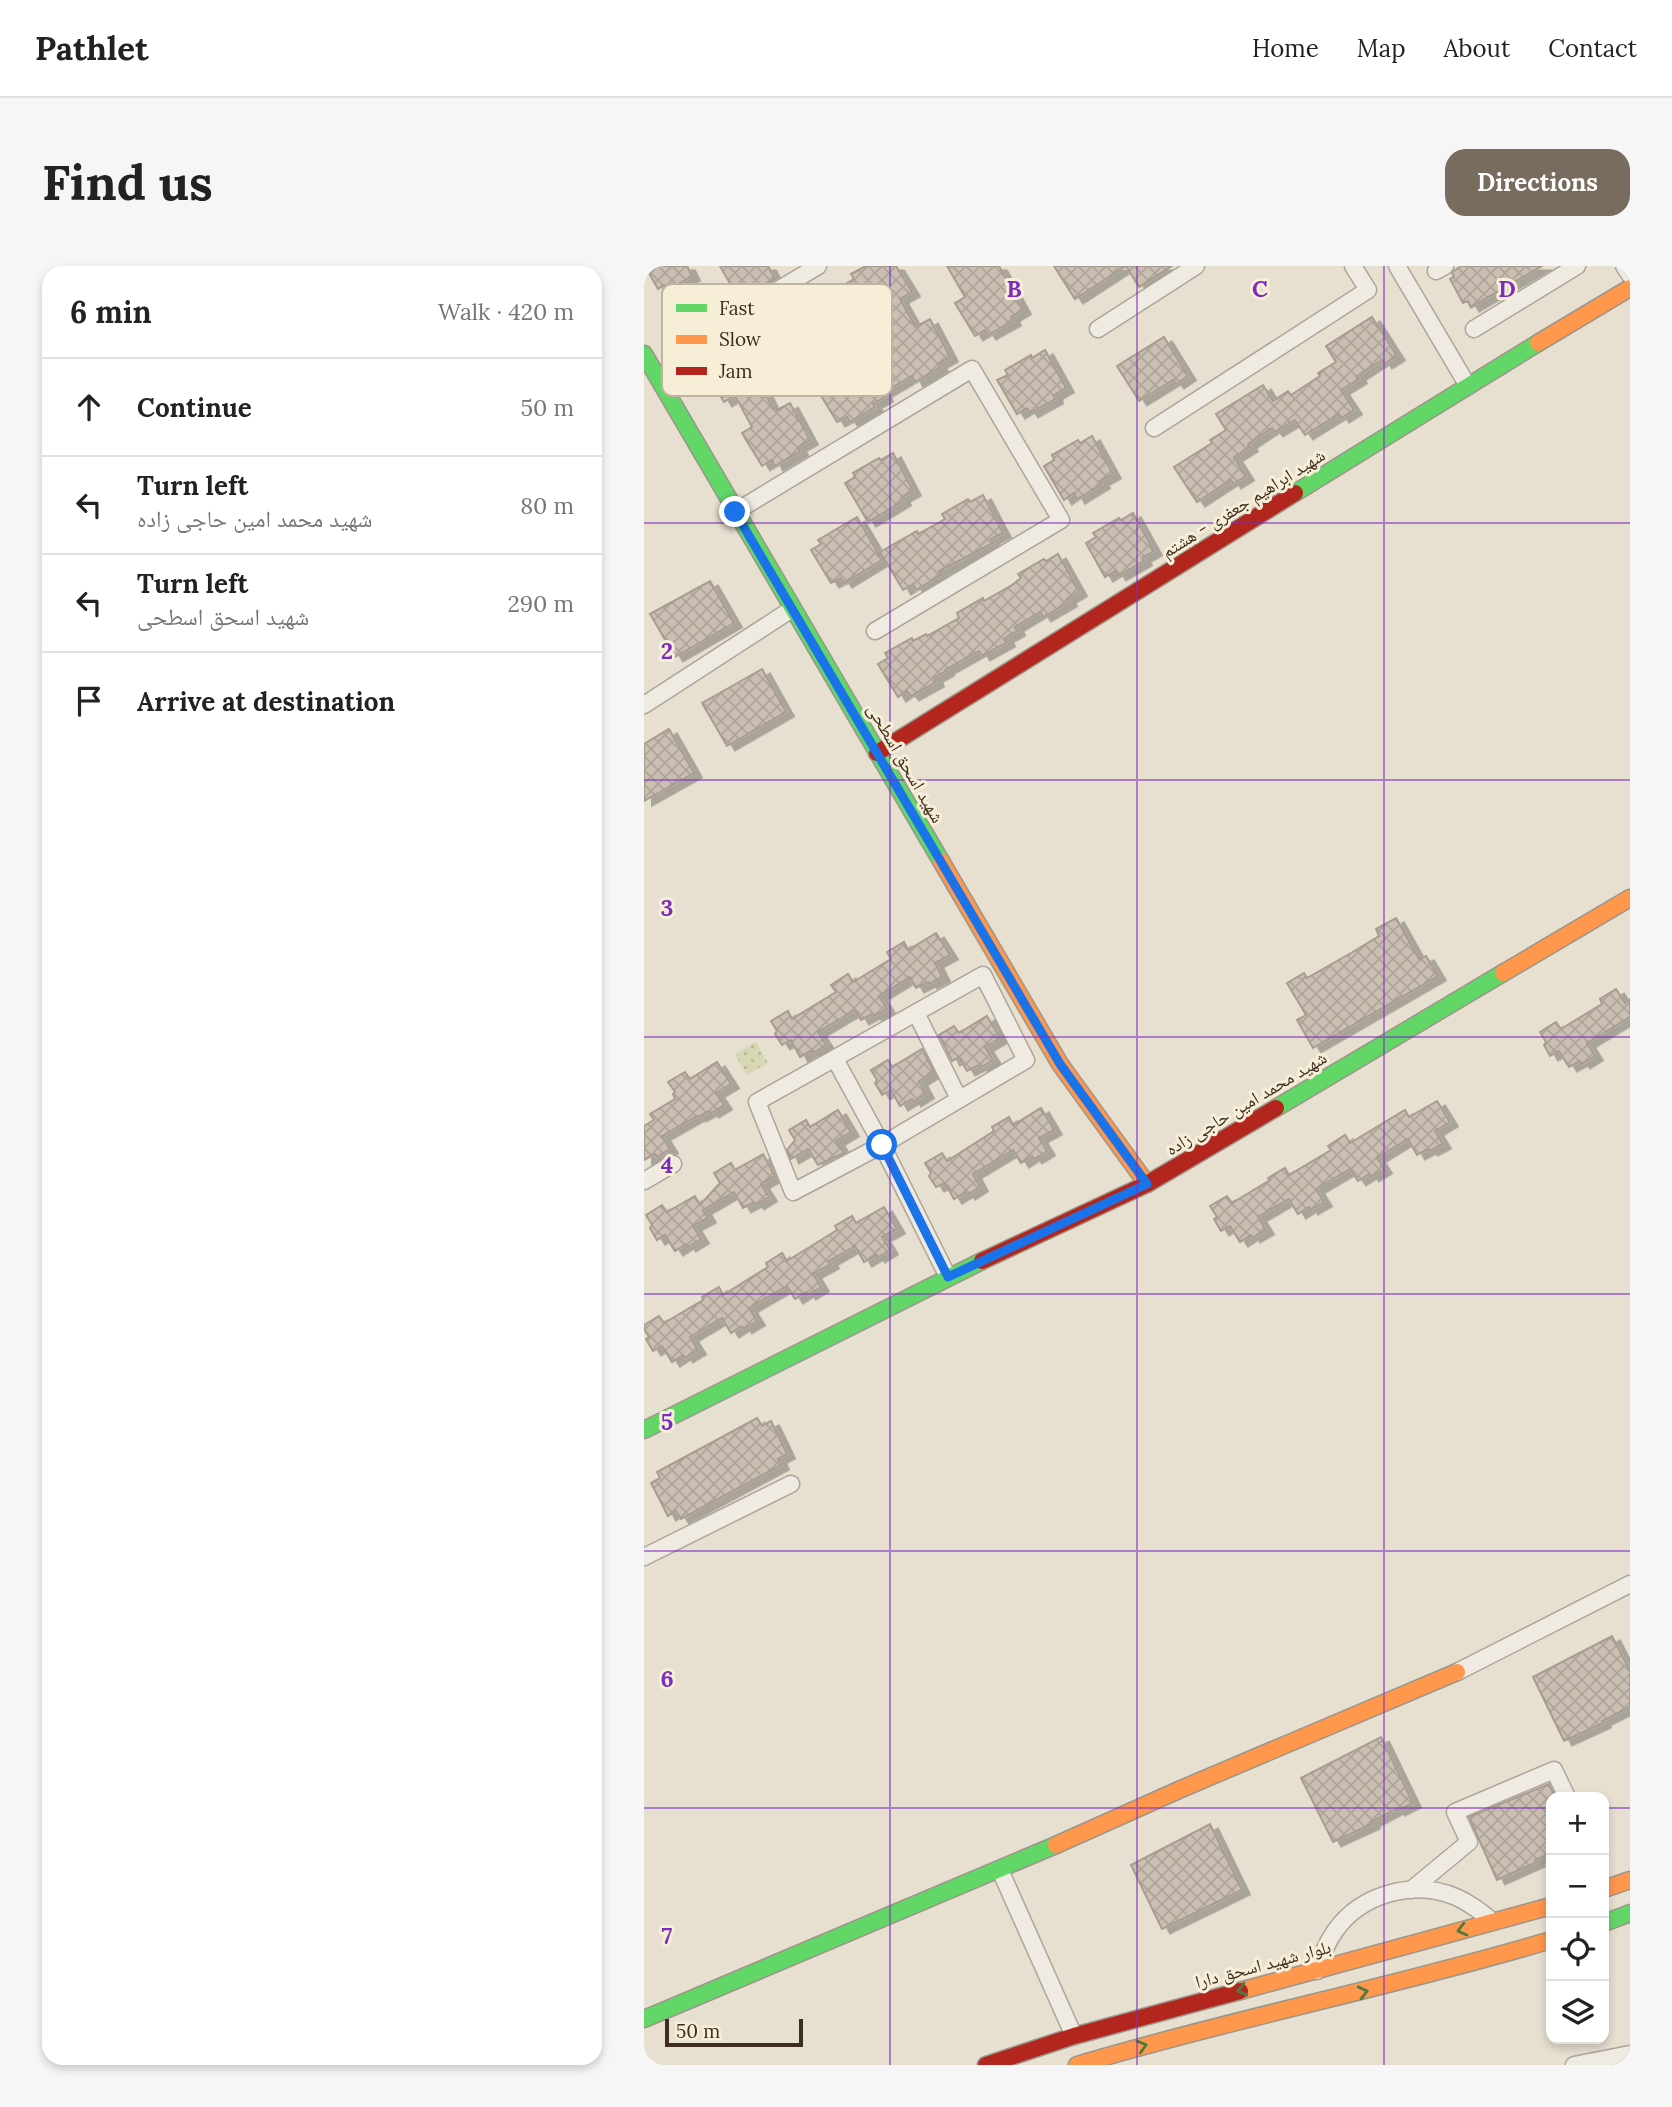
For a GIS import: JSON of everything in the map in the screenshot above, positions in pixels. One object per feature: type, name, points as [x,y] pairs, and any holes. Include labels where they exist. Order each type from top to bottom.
[{"type":"street","points":[[788,284],[818,266]]},
{"type":"street","points":[[1098,329],[1196,266]]},
{"type":"street","points":[[1154,428],[1368,290],[1353,266]]},
{"type":"street","points":[[1397,266],[1468,386]]},
{"type":"street","points":[[1474,329],[1577,266]]},
{"type":"street","points":[[1624,266],[1630,275]]},
{"type":"street","name":"شهید ابراهیم جعفری - هشتم","points":[[877,753],[1630,288]]},
{"type":"street","name":"شهید اسحق اسطحی","points":[[644,354],[662,385]]},
{"type":"street","points":[[735,512],[972,369],[1061,520],[875,631]]},
{"type":"street","name":"شهید اسحق اسطحی","points":[[668,396],[1060,1064],[1147,1184]]},
{"type":"street","points":[[644,705],[792,609]]},
{"type":"street","name":"شهید محمد امین حاجی زاده","points":[[644,1430],[948,1277],[1147,1184],[1630,898]]},
{"type":"street","points":[[983,975],[1026,1060],[882,1145],[793,1192],[757,1102],[916,1013],[983,975]]},
{"type":"street","points":[[916,1013],[959,1099]]},
{"type":"street","points":[[835,1059],[882,1145],[948,1277]]},
{"type":"street","points":[[644,1181],[673,1164]]},
{"type":"street","points":[[644,1557],[790,1484]]},
{"type":"street","points":[[644,2019],[1000,1870],[1181,1788],[1457,1672],[1630,1584]]},
{"type":"street","points":[[1412,1889],[1469,1842],[1455,1812],[1554,1770],[1565,1792]]},
{"type":"street","points":[[1000,1870],[1074,2036],[1083,2064]]},
{"type":"street","points":[[1609,1887],[1630,1880]]},
{"type":"street","points":[[1317,1971],[1329,1940],[1350,1914],[1390,1893],[1412,1889],[1434,1891],[1475,1907],[1492,1921]]},
{"type":"street","name":"بلوار شهید اسحق دارا","points":[[1083,2064],[1171,2038],[1368,1991],[1492,1921],[1546,1907]]},
{"type":"street","points":[[1609,1921],[1630,1913]]},
{"type":"street","name":"بلوار شهید اسحق دارا","points":[[986,2065],[1074,2036],[1317,1971],[1546,1941]]},
{"type":"street","points":[[1574,2065],[1630,2054]]},
{"type":"green space","points":[[756,1042],[768,1063],[747,1075],[735,1054]]},
{"type":"building","points":[[645,266],[687,266],[692,276],[678,284],[662,284],[658,289]]},
{"type":"building","points":[[720,266],[768,266],[775,279],[766,284],[730,284]]},
{"type":"building","points":[[866,266],[896,266],[912,292],[900,299],[914,324],[917,326],[930,319],[950,357],[938,364],[940,367],[915,382],[912,376],[892,388],[892,284],[845,284],[854,279],[851,274]]},
{"type":"building","points":[[947,266],[999,266],[1023,310],[1011,317],[1013,321],[988,335],[985,330],[975,336],[955,303],[965,297]]},
{"type":"building","points":[[1054,266],[1126,266],[1075,299]]},
{"type":"building","points":[[1126,266],[1172,266],[1139,287]]},
{"type":"building","points":[[1461,266],[1542,266],[1471,307],[1468,301],[1463,303],[1450,279],[1454,277],[1452,273]]},
{"type":"building","points":[[1372,317],[1397,356],[1384,364],[1382,360],[1341,390],[1354,410],[1341,418],[1339,414],[1305,435],[1295,420],[1275,432],[1272,428],[1234,457],[1246,476],[1233,484],[1231,480],[1197,502],[1174,467],[1212,443],[1210,440],[1226,430],[1216,414],[1263,385],[1273,401],[1288,391],[1291,395],[1336,362],[1326,346]]},
{"type":"building","points":[[1164,337],[1188,376],[1176,384],[1173,380],[1139,401],[1117,366]]},
{"type":"building","points":[[1045,350],[1066,388],[1054,395],[1055,399],[1030,413],[1027,408],[1017,414],[997,380],[1008,375],[1005,370]]},
{"type":"building","points":[[720,396],[734,396],[724,402]]},
{"type":"building","points":[[734,396],[766,396],[773,409],[776,407],[777,410],[790,403],[810,440],[798,447],[800,451],[775,466],[772,460],[762,466],[742,433],[752,427]]},
{"type":"building","points":[[821,396],[884,396],[873,404],[875,407],[850,422],[847,417],[837,422]]},
{"type":"building","points":[[1092,436],[1113,474],[1077,499],[1074,493],[1064,500],[1044,466],[1054,460],[1052,455],[1078,440],[1080,443]]},
{"type":"building","points":[[893,453],[913,491],[901,498],[903,501],[868,522],[845,483],[855,477],[853,473]]},
{"type":"building","points":[[983,495],[1003,533],[991,539],[993,543],[939,571],[941,575],[916,590],[913,584],[903,590],[880,552],[945,519],[942,514],[968,499],[970,502]]},
{"type":"building","points":[[1133,513],[1154,551],[1142,558],[1144,561],[1118,576],[1115,571],[1105,577],[1086,543],[1096,537],[1093,533]]},
{"type":"building","points":[[857,517],[882,560],[844,583],[841,578],[831,583],[811,550],[821,544],[818,540]]},
{"type":"building","points":[[1058,554],[1079,592],[1067,599],[1069,602],[1043,617],[1040,612],[1015,627],[1017,631],[1005,638],[1007,642],[982,656],[979,651],[945,670],[934,678],[936,682],[911,696],[907,691],[898,697],[878,664],[888,658],[885,653],[912,638],[913,641],[926,634],[927,636],[959,618],[957,613],[1012,585],[1021,578],[1018,574]]},
{"type":"building","points":[[710,581],[734,623],[675,657],[650,614]]},
{"type":"building","points":[[762,669],[786,712],[727,746],[702,703]]},
{"type":"building","points":[[669,729],[694,773],[644,801],[644,744]]},
{"type":"building","points":[[1396,918],[1419,959],[1426,956],[1438,976],[1313,1048],[1297,1020],[1306,1015],[1287,983],[1304,973],[1307,978],[1351,953],[1379,936],[1376,929]]},
{"type":"building","points":[[936,933],[950,955],[935,963],[942,977],[916,988],[910,977],[879,996],[887,1009],[861,1020],[855,1010],[818,1032],[826,1045],[813,1053],[812,1050],[800,1057],[791,1040],[782,1045],[771,1021],[788,1011],[792,1019],[836,992],[831,985],[848,974],[853,982],[891,959],[887,952],[904,942],[908,950]]},
{"type":"building","points":[[1616,989],[1625,1003],[1630,999],[1630,1017],[1587,1043],[1595,1056],[1582,1064],[1580,1061],[1569,1067],[1559,1051],[1550,1056],[1540,1032],[1556,1022],[1561,1029],[1602,1004],[1600,999]]},
{"type":"building","points":[[987,1016],[1000,1038],[985,1047],[993,1060],[980,1068],[979,1065],[967,1071],[959,1057],[952,1061],[939,1035],[954,1026],[959,1033]]},
{"type":"building","points":[[922,1049],[934,1072],[919,1081],[926,1094],[900,1106],[891,1090],[882,1095],[871,1070],[888,1060],[892,1067]]},
{"type":"building","points":[[717,1062],[731,1084],[716,1093],[724,1105],[711,1113],[709,1111],[697,1116],[662,1136],[670,1149],[657,1157],[655,1154],[644,1160],[644,1126],[654,1120],[650,1114],[675,1099],[675,1092],[668,1082],[685,1072],[690,1079]]},
{"type":"building","points":[[1437,1101],[1450,1122],[1435,1131],[1443,1144],[1430,1151],[1428,1149],[1417,1155],[1408,1139],[1377,1158],[1384,1169],[1371,1177],[1369,1174],[1358,1181],[1350,1169],[1316,1189],[1324,1202],[1298,1214],[1289,1199],[1258,1217],[1266,1230],[1240,1242],[1230,1226],[1221,1231],[1214,1219],[1217,1217],[1210,1206],[1227,1196],[1232,1203],[1285,1168],[1289,1175],[1331,1150],[1328,1146],[1345,1135],[1350,1143],[1405,1110],[1409,1117]]},
{"type":"building","points":[[1041,1108],[1054,1130],[1039,1138],[1047,1151],[1021,1163],[1013,1150],[973,1174],[980,1187],[967,1195],[966,1192],[954,1199],[945,1183],[936,1187],[925,1163],[942,1153],[947,1161],[994,1131],[992,1127],[1009,1117],[1013,1125]]},
{"type":"building","points":[[838,1110],[851,1132],[836,1141],[844,1153],[818,1165],[808,1149],[791,1159],[787,1150],[795,1140],[789,1130],[806,1120],[810,1127]]},
{"type":"building","points":[[763,1154],[775,1176],[761,1184],[769,1197],[756,1205],[754,1202],[743,1208],[734,1192],[703,1210],[708,1218],[693,1226],[701,1239],[688,1247],[686,1244],[675,1251],[665,1235],[657,1240],[646,1215],[662,1205],[667,1212],[695,1196],[700,1205],[720,1183],[714,1173],[731,1163],[735,1170]]},
{"type":"building","points":[[884,1207],[897,1229],[882,1237],[890,1250],[864,1262],[855,1246],[813,1274],[821,1287],[795,1299],[787,1286],[749,1308],[757,1321],[744,1329],[742,1326],[731,1333],[722,1318],[690,1337],[698,1350],[685,1358],[683,1355],[672,1362],[662,1346],[653,1351],[646,1339],[649,1337],[644,1325],[659,1316],[664,1323],[703,1300],[702,1297],[719,1287],[723,1295],[768,1267],[766,1263],[782,1253],[787,1261],[837,1230],[835,1226],[852,1216],[856,1223]]},
{"type":"building","points":[[757,1418],[762,1426],[771,1421],[787,1454],[778,1459],[781,1465],[681,1519],[676,1511],[668,1516],[651,1483],[660,1478],[657,1472]]},
{"type":"building","points":[[1612,1636],[1630,1671],[1630,1707],[1564,1741],[1533,1677]]},
{"type":"building","points":[[1381,1737],[1413,1803],[1333,1842],[1301,1778]]},
{"type":"building","points":[[1549,1784],[1553,1792],[1546,1792],[1546,1855],[1497,1880],[1469,1817]]},
{"type":"building","points":[[1210,1824],[1242,1890],[1162,1929],[1131,1865]]},
{"type":"traffic: fast","points":[[1295,493],[1538,343]]},
{"type":"traffic: fast","points":[[644,354],[662,385]]},
{"type":"traffic: fast","points":[[669,396],[941,861]]},
{"type":"traffic: fast","points":[[1276,1108],[1503,973]]},
{"type":"traffic: fast","points":[[644,1430],[982,1261]]},
{"type":"traffic: fast","points":[[644,2019],[1056,1845]]},
{"type":"traffic: fast","points":[[1609,1921],[1630,1913]]},
{"type":"traffic: slow","points":[[1538,343],[1630,288]]},
{"type":"traffic: slow","points":[[941,861],[1060,1064],[1147,1184]]},
{"type":"traffic: slow","points":[[1503,973],[1630,898]]},
{"type":"traffic: slow","points":[[1056,1845],[1457,1672]]},
{"type":"traffic: slow","points":[[1609,1887],[1630,1880]]},
{"type":"traffic: slow","points":[[1240,1991],[1546,1907]]},
{"type":"traffic: slow","points":[[1077,2065],[1546,1941]]},
{"type":"traffic: jam","points":[[877,753],[1295,493]]},
{"type":"traffic: jam","points":[[982,1261],[1147,1184],[1276,1108]]},
{"type":"traffic: jam","points":[[986,2065],[1074,2036],[1240,1991]]},
{"type":"route","points":[[735,512],[1060,1064],[1147,1184],[948,1277],[882,1145]]}]
